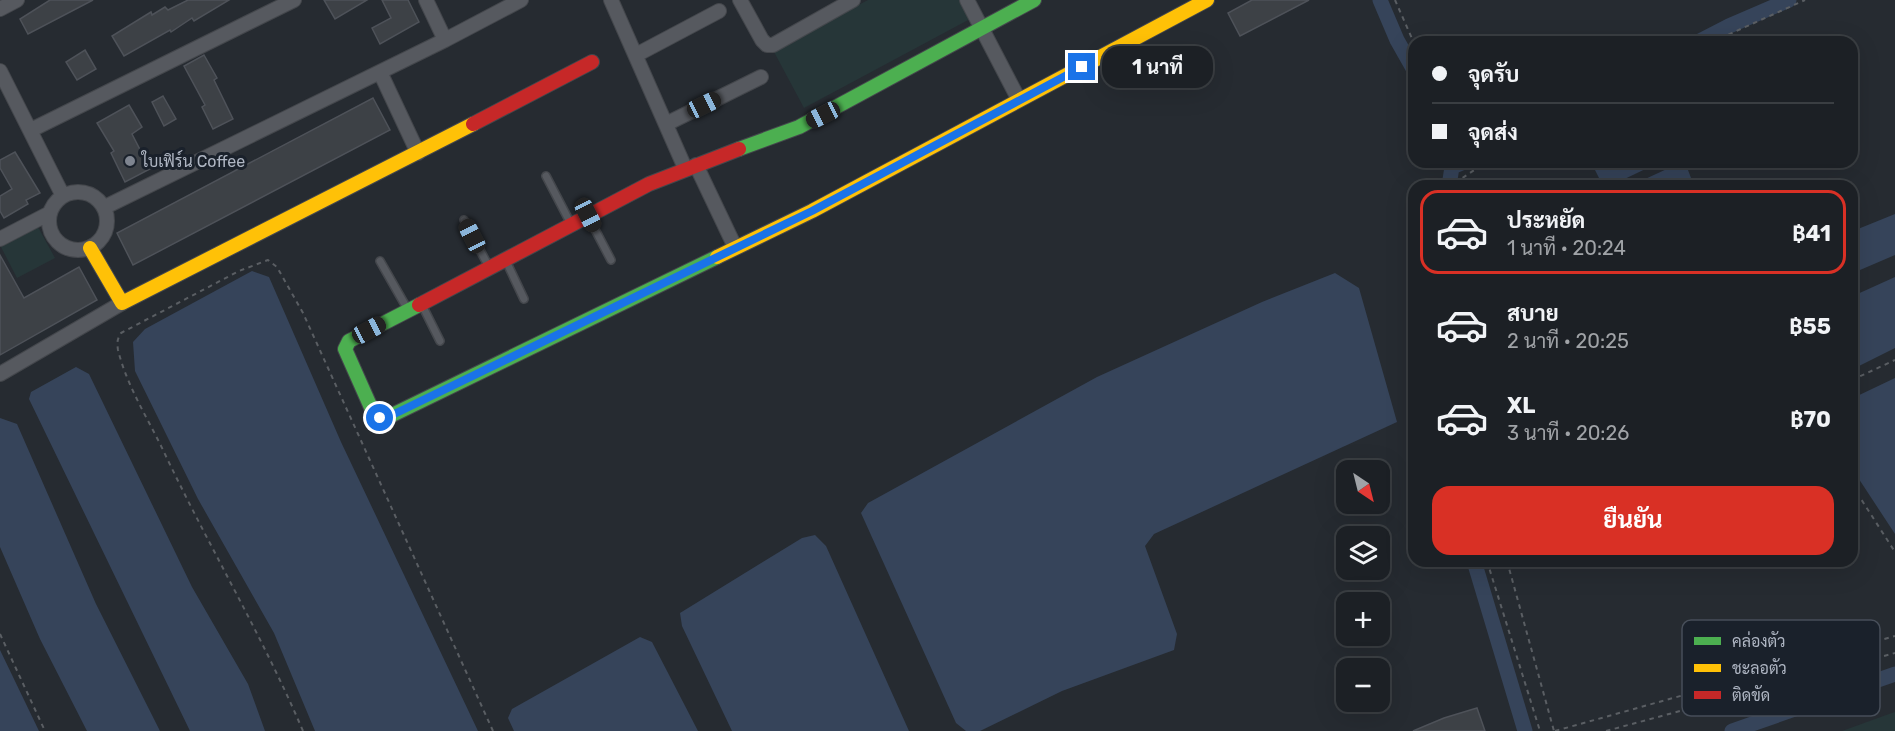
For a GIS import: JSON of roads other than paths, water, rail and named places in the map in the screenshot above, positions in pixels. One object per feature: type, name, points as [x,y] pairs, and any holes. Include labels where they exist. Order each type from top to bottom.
[{"type":"street","points":[[0,9],[17,0]]},
{"type":"street","points":[[31,130],[294,0]]},
{"type":"street","points":[[426,0],[445,40]]},
{"type":"street","points":[[105,207],[445,40],[520,0]]},
{"type":"street","points":[[611,0],[666,124],[735,247]]},
{"type":"street","points":[[740,0],[767,45],[773,45],[853,0]]},
{"type":"street","points":[[967,0],[1019,100]]},
{"type":"street","points":[[1034,0],[799,127],[690,166],[588,215],[346,344],[345,349],[373,412],[380,418],[386,418],[812,211],[1207,0]]},
{"type":"street","points":[[636,55],[718,11]]},
{"type":"street","points":[[0,374],[122,303],[592,62]]},
{"type":"street","points":[[0,71],[3,85],[31,130],[63,196]]},
{"type":"street","points":[[380,72],[418,153]]},
{"type":"street","points":[[666,124],[761,77]]},
{"type":"street","points":[[81,191],[91,194],[105,207],[107,226],[98,243],[79,251],[68,249],[58,243],[49,224],[50,213],[55,203],[63,196],[81,191]]},
{"type":"street","points":[[0,239],[50,213]]},
{"type":"street","points":[[90,248],[122,303]]},
{"type":"lane","points":[[546,177],[571,224]]},
{"type":"lane","points":[[588,215],[611,260]]},
{"type":"lane","points":[[464,220],[489,267]]},
{"type":"lane","points":[[504,259],[524,299]]},
{"type":"lane","points":[[380,261],[408,310]]},
{"type":"lane","points":[[421,303],[440,341]]},
{"type":"water","points":[[1594,168],[1648,168],[1622,180],[1600,180]]},
{"type":"water","points":[[1669,168],[1687,168],[1692,180],[1643,180]]},
{"type":"water","points":[[1895,214],[1895,255],[1860,270],[1858,229]]},
{"type":"water","points":[[252,271],[269,277],[341,442],[478,731],[315,731],[274,633],[198,499],[135,371],[133,342],[145,329]]},
{"type":"water","points":[[1335,273],[1359,288],[1397,422],[1154,534],[1145,546],[1177,634],[1174,650],[1062,691],[980,731],[966,731],[956,723],[861,513],[868,503],[1097,377],[1262,302]]},
{"type":"water","points":[[1895,277],[1895,348],[1858,366],[1858,294]]},
{"type":"water","points":[[76,367],[89,374],[192,587],[248,684],[265,731],[190,731],[29,399],[31,392]]},
{"type":"water","points":[[1895,378],[1895,534],[1858,478],[1858,396]]},
{"type":"water","points":[[0,418],[17,424],[96,604],[160,731],[87,731],[40,639],[0,547]]},
{"type":"water","points":[[815,535],[826,546],[909,731],[732,731],[682,626],[680,613],[802,538]]},
{"type":"water","points":[[640,637],[652,642],[698,731],[514,731],[508,718],[512,709]]},
{"type":"water","points":[[0,650],[39,731],[0,731]]},
{"type":"waterway","points":[[1380,0],[1408,59]]},
{"type":"waterway","points":[[1710,36],[1789,0]]},
{"type":"waterway","points":[[1450,180],[1452,168]]},
{"type":"waterway","points":[[1476,567],[1525,731]]},
{"type":"waterway","points":[[1880,679],[1895,674]]},
{"type":"waterway","points":[[1732,731],[1775,716]]},
{"type":"place","name":"ใบเฟิร์น Coffee","points":[[130,161]]}]
